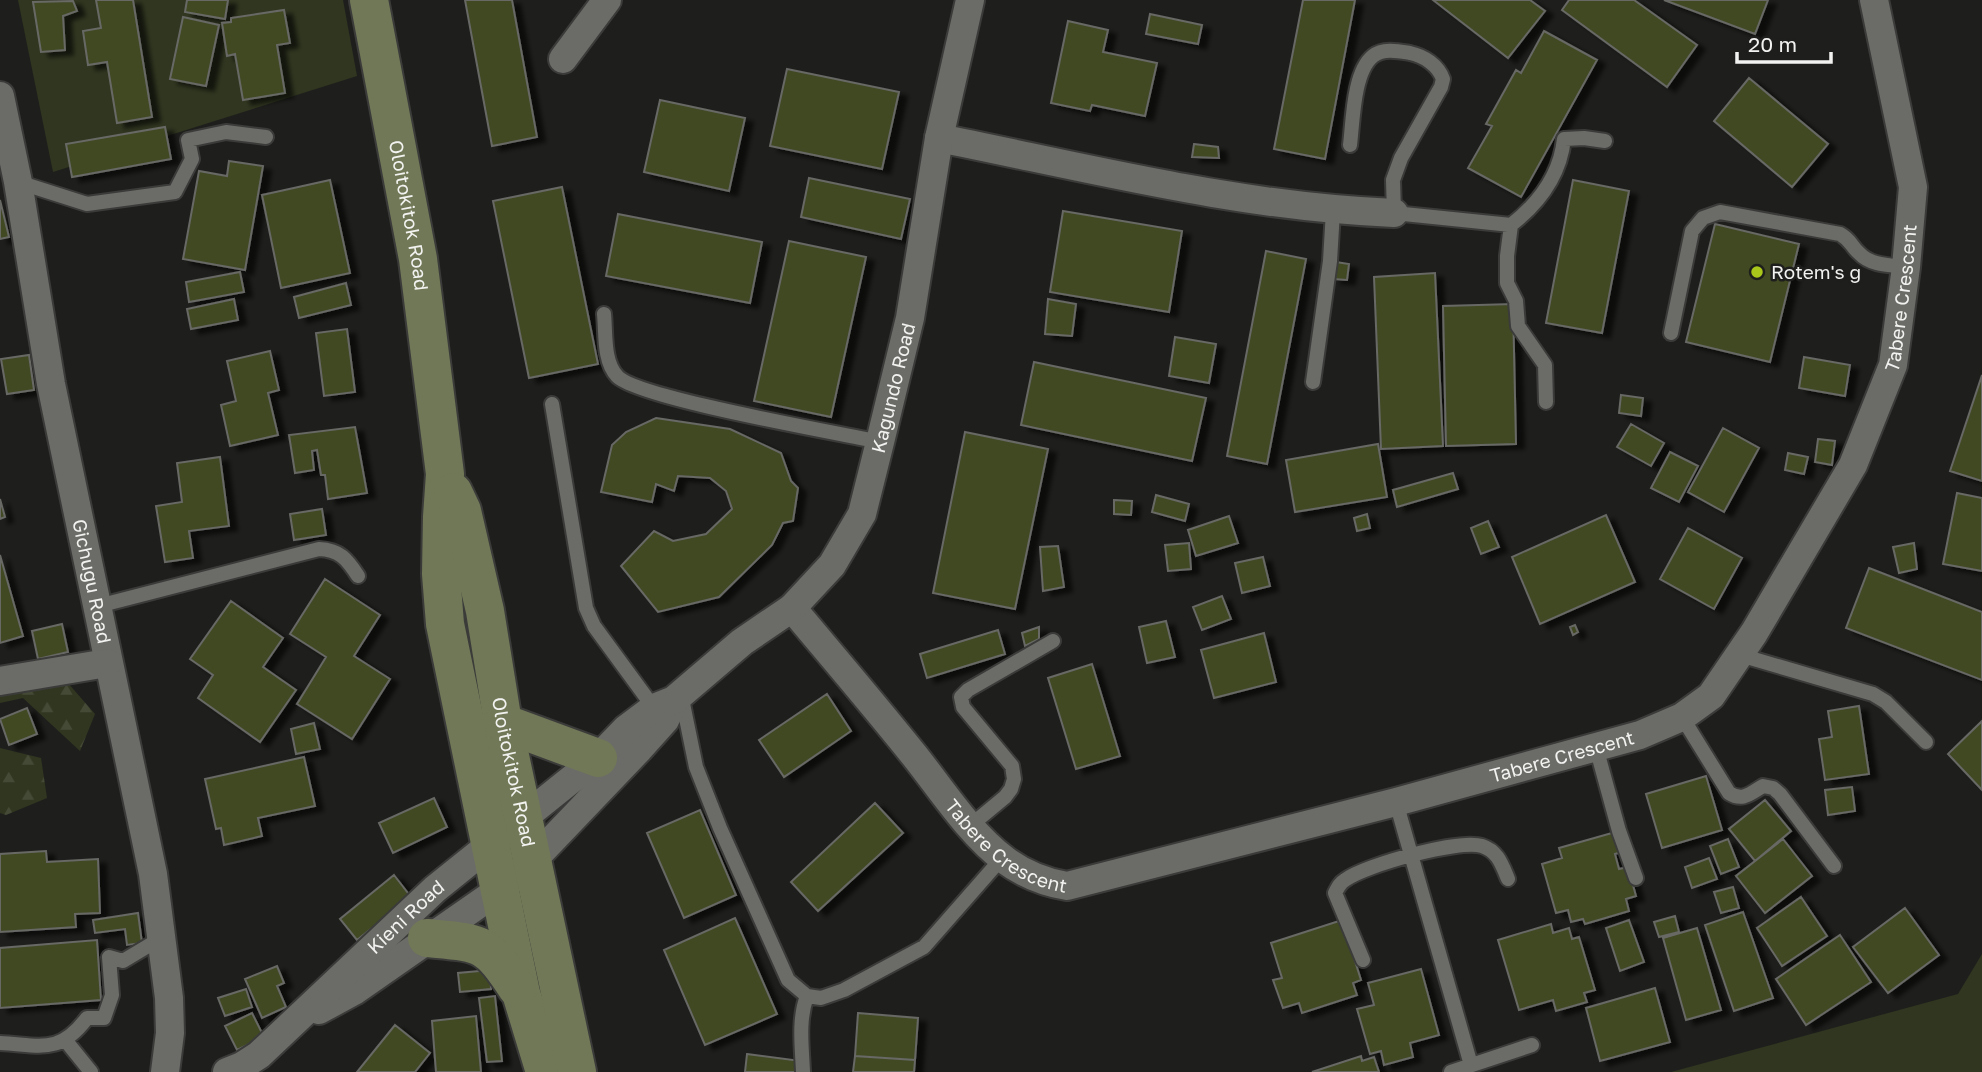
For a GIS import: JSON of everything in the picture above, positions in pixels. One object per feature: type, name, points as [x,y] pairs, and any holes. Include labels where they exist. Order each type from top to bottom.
[{"type":"main road","name":"Oloitokitok Road","points":[[369,0],[418,259],[445,474],[441,574],[445,624],[521,993],[545,1072]]},
{"type":"main road","name":"Oloitokitok Road","points":[[445,474],[462,511],[485,611],[503,723],[577,1072]]},
{"type":"main road","points":[[503,723],[598,758]]},
{"type":"main road","points":[[428,938],[482,947],[501,963],[521,993]]},
{"type":"street","points":[[563,60],[607,0]]},
{"type":"street","name":"Kagundo Road","points":[[523,818],[598,758],[626,729],[670,700],[742,642],[792,608],[832,565],[862,514],[910,318],[939,138],[970,0]]},
{"type":"street","name":"Tabere Crescent","points":[[792,608],[971,826],[1002,858],[1023,873],[1046,883],[1067,886],[1396,802],[1640,735],[1682,717],[1711,696],[1740,655],[1853,465],[1893,365],[1913,187],[1874,0]]},
{"type":"street","name":"Gichugu Road","points":[[0,96],[18,182],[51,384],[153,874],[169,998],[169,1070]]},
{"type":"street","points":[[939,138],[1185,188],[1333,211],[1394,213]]},
{"type":"street","points":[[0,681],[107,663]]},
{"type":"street","name":"Kagundo Road","points":[[532,861],[665,720],[670,700]]},
{"type":"street","name":"Kieni Road","points":[[227,1072],[259,1055],[435,889],[523,818]]},
{"type":"street","name":"Kieni Road","points":[[295,1023],[354,991],[499,890],[532,861]]},
{"type":"lane","points":[[1350,145],[1357,85],[1368,61],[1374,55],[1387,50],[1416,54],[1435,66],[1443,79],[1401,159],[1393,180],[1394,213],[1511,225]]},
{"type":"lane","points":[[18,182],[87,204],[175,192],[192,159],[188,140],[226,132],[266,136]]},
{"type":"lane","points":[[1546,402],[1545,365],[1518,326],[1516,301],[1507,283],[1511,225],[1532,208],[1547,185],[1563,155],[1564,139],[1605,141]]},
{"type":"lane","points":[[1313,382],[1330,261],[1333,211]]},
{"type":"lane","points":[[1671,333],[1692,231],[1703,218],[1720,212],[1840,233],[1850,240],[1858,253],[1873,263],[1906,267]]},
{"type":"lane","points":[[604,314],[607,353],[616,376],[630,385],[672,398],[880,442]]},
{"type":"lane","points":[[552,404],[586,608],[594,626],[670,700],[720,828],[788,980],[807,996],[821,998],[844,990],[924,947],[1002,858]]},
{"type":"lane","points":[[98,606],[319,549],[342,553],[358,576]]},
{"type":"lane","points":[[971,826],[1005,797],[1014,779],[1012,766],[963,707],[961,697],[968,690],[1053,641]]},
{"type":"lane","points":[[1740,655],[1873,694],[1886,702],[1926,742]]},
{"type":"lane","points":[[1682,717],[1729,793],[1737,798],[1763,786],[1773,788],[1833,866]]},
{"type":"lane","points":[[1596,747],[1619,831],[1636,878]]},
{"type":"lane","points":[[1396,802],[1471,1065]]},
{"type":"lane","points":[[1363,960],[1335,893],[1344,881],[1355,874],[1463,843],[1483,846],[1497,856],[1508,878]]},
{"type":"lane","points":[[0,1043],[50,1045],[66,1041],[87,1018],[104,1018],[112,995],[109,957],[123,961],[163,937]]},
{"type":"lane","points":[[803,1072],[801,1026],[807,996]]},
{"type":"lane","points":[[66,1041],[91,1072]]},
{"type":"lane","points":[[1451,1072],[1532,1045]]},
{"type":"green space","points":[[18,0],[343,0],[357,76],[53,172]]},
{"type":"green space","points":[[13,663],[67,682],[95,714],[80,751],[23,698],[0,703],[0,673]]},
{"type":"green space","points":[[0,748],[41,758],[47,798],[6,815],[0,813]]},
{"type":"green space","points":[[1982,954],[1982,1072],[1671,1072],[1958,994]]},
{"type":"building","points":[[96,0],[133,0],[152,117],[117,123],[107,62],[88,65],[83,31],[101,28]]},
{"type":"building","points":[[187,0],[228,0],[225,19],[185,12]]},
{"type":"building","points":[[465,0],[512,0],[537,137],[492,146]]},
{"type":"building","points":[[1303,0],[1355,0],[1325,159],[1274,149]]},
{"type":"building","points":[[1433,0],[1530,0],[1545,11],[1508,58]]},
{"type":"building","points":[[1569,0],[1634,0],[1697,45],[1667,87],[1562,10]]},
{"type":"building","points":[[1664,0],[1768,0],[1755,34]]},
{"type":"building","points":[[73,1],[77,11],[63,16],[65,50],[41,52],[33,2]]},
{"type":"building","points":[[284,10],[290,43],[277,45],[285,93],[243,100],[235,54],[227,56],[222,23],[231,22],[231,18]]},
{"type":"building","points":[[1150,14],[1202,25],[1198,44],[1146,34]]},
{"type":"building","points":[[183,17],[219,25],[206,86],[170,79]]},
{"type":"building","points":[[1068,21],[1108,30],[1103,52],[1157,63],[1145,116],[1092,105],[1090,111],[1051,103]]},
{"type":"building","points":[[1544,31],[1597,60],[1521,197],[1468,168],[1492,126],[1486,124],[1516,70],[1521,73]]},
{"type":"building","points":[[787,69],[899,92],[882,169],[770,146]]},
{"type":"building","points":[[1749,78],[1828,144],[1792,187],[1714,121]]},
{"type":"building","points":[[660,100],[745,118],[729,191],[644,172]]},
{"type":"building","points":[[165,127],[171,159],[72,177],[66,144]]},
{"type":"building","points":[[1194,144],[1218,147],[1219,158],[1192,157]]},
{"type":"building","points":[[229,161],[263,166],[245,270],[183,259],[199,171],[227,176]]},
{"type":"building","points":[[809,178],[910,199],[901,239],[801,217]]},
{"type":"building","points":[[330,180],[350,273],[281,288],[262,195]]},
{"type":"building","points":[[1573,180],[1629,191],[1602,333],[1546,323]]},
{"type":"building","points":[[562,187],[598,364],[529,378],[493,201]]},
{"type":"building","points":[[0,200],[9,237],[0,239]]},
{"type":"building","points":[[1063,211],[1182,231],[1169,312],[1050,292]]},
{"type":"building","points":[[618,214],[762,242],[750,303],[606,276]]},
{"type":"building","points":[[1715,224],[1799,244],[1770,362],[1686,342]]},
{"type":"building","points":[[789,241],[866,257],[831,417],[754,401]]},
{"type":"building","points":[[1266,251],[1306,259],[1267,464],[1227,456]]},
{"type":"building","points":[[1336,262],[1349,264],[1347,280],[1333,279]]},
{"type":"building","points":[[240,272],[244,292],[189,302],[186,282]]},
{"type":"building","points":[[1435,273],[1443,446],[1381,449],[1374,277]]},
{"type":"building","points":[[346,283],[351,305],[299,318],[294,297]]},
{"type":"building","points":[[234,299],[238,320],[191,329],[187,309]]},
{"type":"building","points":[[1048,299],[1076,304],[1072,336],[1045,334]]},
{"type":"building","points":[[1513,304],[1516,444],[1446,446],[1443,306]]},
{"type":"building","points":[[347,329],[355,392],[324,396],[316,333]]},
{"type":"building","points":[[1175,337],[1216,344],[1209,383],[1169,376]]},
{"type":"building","points":[[270,351],[279,390],[268,393],[278,435],[230,446],[221,405],[236,401],[227,361]]},
{"type":"building","points":[[29,355],[34,390],[7,394],[1,359]]},
{"type":"building","points":[[1804,357],[1850,365],[1845,396],[1799,388]]},
{"type":"building","points":[[1034,362],[1206,398],[1192,461],[1021,425]]},
{"type":"building","points":[[1982,375],[1982,481],[1950,471]]},
{"type":"building","points":[[1621,395],[1643,398],[1641,416],[1619,413]]},
{"type":"building","points":[[656,418],[730,429],[781,453],[791,481],[798,488],[793,521],[783,523],[772,545],[719,597],[658,612],[621,566],[654,531],[673,541],[706,534],[732,509],[726,491],[710,478],[678,476],[674,491],[656,484],[652,502],[601,492],[612,445],[626,432]]},
{"type":"building","points":[[1631,424],[1664,443],[1651,466],[1617,447]]},
{"type":"building","points":[[355,427],[367,493],[328,499],[325,475],[321,475],[317,450],[312,451],[314,470],[295,473],[289,435]]},
{"type":"building","points":[[1723,428],[1759,448],[1724,512],[1688,492]]},
{"type":"building","points":[[965,432],[1048,449],[1015,609],[933,593]]},
{"type":"building","points":[[1818,439],[1835,441],[1832,465],[1815,462]]},
{"type":"building","points":[[1378,444],[1387,497],[1295,512],[1286,460]]},
{"type":"building","points":[[1670,452],[1698,466],[1679,502],[1651,488]]},
{"type":"building","points":[[1788,453],[1808,457],[1804,474],[1785,470]]},
{"type":"building","points":[[220,457],[229,526],[189,531],[193,558],[165,562],[156,506],[182,502],[177,463]]},
{"type":"building","points":[[1453,473],[1458,489],[1397,507],[1393,490]]},
{"type":"building","points":[[1957,493],[1982,498],[1982,571],[1943,564]]},
{"type":"building","points":[[1156,495],[1189,504],[1185,521],[1152,512]]},
{"type":"building","points":[[0,499],[5,517],[0,519]]},
{"type":"building","points":[[1114,500],[1132,501],[1131,515],[1114,514]]},
{"type":"building","points":[[322,509],[326,535],[294,540],[290,514]]},
{"type":"building","points":[[1367,514],[1370,528],[1357,531],[1354,518]]},
{"type":"building","points":[[1606,515],[1635,582],[1540,624],[1512,557]]},
{"type":"building","points":[[1229,516],[1238,543],[1196,556],[1188,530]]},
{"type":"building","points":[[1488,521],[1499,547],[1481,554],[1471,528]]},
{"type":"building","points":[[1688,528],[1742,558],[1714,609],[1660,579]]},
{"type":"building","points":[[1189,543],[1191,569],[1168,571],[1165,545]]},
{"type":"building","points":[[1914,543],[1917,569],[1899,573],[1893,547]]},
{"type":"building","points":[[1058,546],[1064,587],[1043,591],[1040,547]]},
{"type":"building","points":[[0,555],[23,636],[0,643]]},
{"type":"building","points":[[1263,557],[1270,586],[1242,593],[1235,563]]},
{"type":"building","points":[[1869,568],[1982,612],[1982,680],[1846,628]]},
{"type":"building","points":[[325,579],[380,615],[354,656],[390,679],[352,739],[297,704],[326,657],[290,634]]},
{"type":"building","points":[[1222,596],[1231,619],[1202,630],[1193,607]]},
{"type":"building","points":[[231,601],[283,638],[263,667],[296,690],[260,742],[198,698],[213,675],[190,659]]},
{"type":"building","points":[[1166,621],[1175,657],[1147,663],[1139,627]]},
{"type":"building","points":[[62,624],[68,652],[38,659],[32,631]]},
{"type":"building","points":[[1575,625],[1578,632],[1573,635],[1570,627]]},
{"type":"building","points":[[1039,627],[1039,639],[1025,646],[1022,633]]},
{"type":"building","points":[[998,630],[1005,654],[927,678],[920,654]]},
{"type":"building","points":[[1264,633],[1276,682],[1214,698],[1201,650]]},
{"type":"building","points":[[1092,664],[1120,756],[1076,769],[1048,678]]},
{"type":"building","points":[[827,694],[851,731],[784,777],[759,740]]},
{"type":"building","points":[[1859,706],[1869,774],[1825,780],[1819,739],[1832,737],[1828,711]]},
{"type":"building","points":[[27,708],[37,734],[9,745],[0,719]]},
{"type":"building","points":[[1982,721],[1982,790],[1948,754]]},
{"type":"building","points":[[314,723],[320,749],[296,754],[291,729]]},
{"type":"building","points":[[304,757],[315,806],[258,818],[262,836],[224,845],[221,828],[216,829],[205,779]]},
{"type":"building","points":[[1706,776],[1722,830],[1662,848],[1646,794]]},
{"type":"building","points":[[1852,787],[1855,811],[1828,815],[1825,790]]},
{"type":"building","points":[[434,798],[447,827],[393,853],[379,823]]},
{"type":"building","points":[[1765,800],[1791,831],[1755,861],[1729,829]]},
{"type":"building","points":[[875,803],[903,833],[818,911],[791,882]]},
{"type":"building","points":[[700,810],[736,895],[684,918],[647,833]]},
{"type":"building","points":[[1619,831],[1625,851],[1615,854],[1619,869],[1628,867],[1636,896],[1626,899],[1629,911],[1585,924],[1583,919],[1571,922],[1568,910],[1556,913],[1542,864],[1562,858],[1559,848]]},
{"type":"building","points":[[1728,839],[1739,867],[1721,874],[1710,846]]},
{"type":"building","points":[[1783,839],[1812,876],[1765,913],[1736,876]]},
{"type":"building","points":[[46,851],[47,862],[98,859],[100,913],[75,914],[76,927],[0,932],[0,854]]},
{"type":"building","points":[[1709,858],[1717,879],[1692,888],[1685,867]]},
{"type":"building","points":[[394,875],[411,897],[357,940],[340,919]]},
{"type":"building","points":[[1733,887],[1739,908],[1721,913],[1714,892]]},
{"type":"building","points":[[1801,897],[1827,936],[1782,966],[1757,928]]},
{"type":"building","points":[[1905,908],[1939,955],[1888,993],[1853,947]]},
{"type":"building","points":[[1743,912],[1773,998],[1734,1011],[1705,925]]},
{"type":"building","points":[[138,913],[142,943],[127,945],[125,929],[95,933],[93,920]]},
{"type":"building","points":[[1675,916],[1679,932],[1659,937],[1654,922]]},
{"type":"building","points":[[735,918],[777,1014],[705,1045],[664,950]]},
{"type":"building","points":[[1342,920],[1361,980],[1353,983],[1357,995],[1302,1013],[1299,1003],[1283,1008],[1273,980],[1282,978],[1271,943]]},
{"type":"building","points":[[1629,920],[1644,962],[1620,971],[1606,928]]},
{"type":"building","points":[[1551,924],[1553,933],[1569,928],[1572,939],[1579,937],[1595,990],[1584,993],[1587,1002],[1556,1011],[1553,1000],[1519,1010],[1498,940]]},
{"type":"building","points":[[1697,928],[1721,1010],[1686,1020],[1663,938]]},
{"type":"building","points":[[1840,935],[1871,982],[1806,1025],[1776,979]]},
{"type":"building","points":[[97,940],[101,1000],[0,1008],[0,948]]},
{"type":"building","points":[[277,966],[284,983],[277,986],[286,1007],[262,1018],[245,979]]},
{"type":"building","points":[[1421,969],[1439,1035],[1410,1043],[1413,1057],[1384,1065],[1381,1051],[1370,1054],[1357,1009],[1374,1005],[1368,983]]},
{"type":"building","points":[[490,970],[491,989],[460,992],[458,973]]},
{"type":"building","points":[[1655,988],[1670,1042],[1600,1061],[1586,1008]]},
{"type":"building","points":[[246,989],[252,1007],[225,1016],[218,998]]},
{"type":"building","points":[[495,996],[502,1061],[487,1062],[479,998]]},
{"type":"building","points":[[252,1013],[264,1037],[237,1050],[225,1026]]},
{"type":"building","points":[[858,1013],[918,1018],[915,1060],[855,1056]]},
{"type":"building","points":[[476,1016],[481,1072],[436,1072],[432,1021]]},
{"type":"building","points":[[395,1025],[430,1053],[415,1072],[357,1072]]},
{"type":"building","points":[[747,1054],[801,1061],[799,1072],[745,1072]]},
{"type":"building","points":[[855,1056],[915,1060],[914,1072],[853,1072]]},
{"type":"building","points":[[1361,1056],[1362,1061],[1374,1057],[1379,1072],[1312,1072]]},
{"type":"place","name":"Rotem's g","points":[[1757,272]]}]
